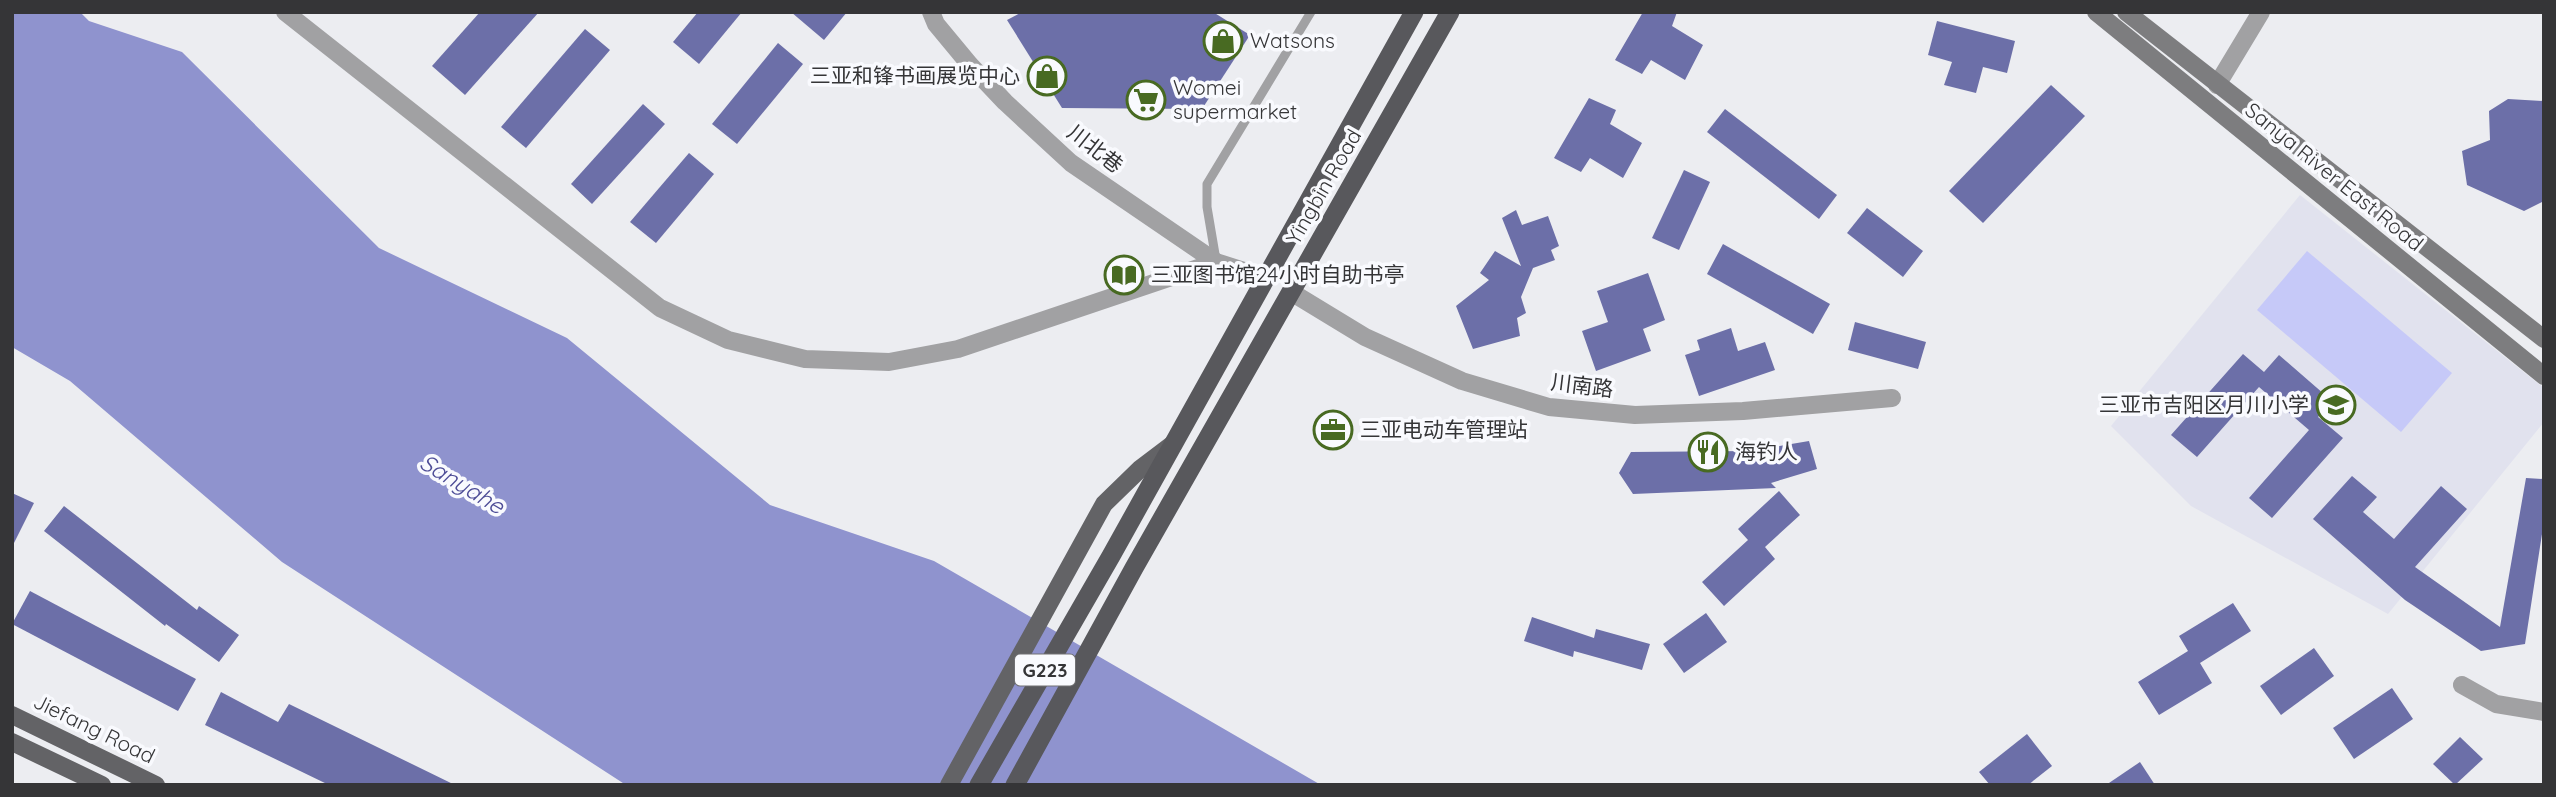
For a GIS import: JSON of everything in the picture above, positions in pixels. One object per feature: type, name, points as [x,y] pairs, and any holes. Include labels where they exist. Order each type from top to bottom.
[{"type":"highway","name":"Yingbin Road","points":[[979,785],[1111,556],[1414,12]]},
{"type":"highway","name":"Yingbin Road","points":[[1015,785],[1134,568],[1450,12]]},
{"type":"main road","name":"Sanya River East Road","points":[[2096,12],[2544,376]]},
{"type":"main road","name":"Sanya River East Road","points":[[2126,12],[2544,339]]},
{"type":"main road","points":[[949,785],[1104,504],[1120,486],[1173,444]]},
{"type":"main road","name":"Jiefang Road","points":[[12,715],[156,785]]},
{"type":"main road","points":[[12,742],[102,785]]},
{"type":"street","points":[[285,12],[660,308],[728,340],[806,359],[889,362],[958,349],[1216,262]]},
{"type":"street","name":"川北巷","points":[[931,12],[936,24],[970,65],[1005,102],[1071,163],[1216,262],[1266,278]]},
{"type":"street","points":[[2217,85],[2260,12]]},
{"type":"street","name":"川南路","points":[[1291,292],[1366,337],[1462,381],[1549,407],[1635,415],[1742,411],[1892,398]]},
{"type":"street","points":[[2462,685],[2496,704],[2544,712]]},
{"type":"lane","points":[[1216,262],[1207,207],[1207,184],[1311,12]]},
{"type":"shaded area","name":"三亚市吉阳区月川小学","points":[[2300,195],[2544,388],[2544,422],[2388,614],[2191,506],[2111,426]]},
{"type":"shaded area","points":[[2307,251],[2452,373],[2401,432],[2257,310]]},
{"type":"water","name":"Sanyahe","points":[[12,12],[80,12],[89,21],[182,52],[379,248],[567,338],[770,505],[934,561],[1321,785],[626,785],[282,562],[70,381],[12,347]]},
{"type":"building","points":[[480,12],[539,12],[465,95],[432,66]]},
{"type":"building","points":[[698,12],[742,12],[699,64],[673,42]]},
{"type":"building","points":[[791,12],[847,12],[824,40]]},
{"type":"building","points":[[1022,12],[1213,12],[1250,35],[1202,109],[1062,108],[1007,20]]},
{"type":"building","points":[[1643,12],[1677,12],[1672,26],[1703,45],[1685,80],[1651,60],[1642,74],[1615,60]]},
{"type":"building","points":[[1937,21],[2015,41],[2007,73],[1983,67],[1976,93],[1944,85],[1952,62],[1928,55]]},
{"type":"building","points":[[585,29],[610,50],[526,148],[501,127]]},
{"type":"building","points":[[778,43],[803,64],[737,144],[712,124]]},
{"type":"building","points":[[2051,85],[2085,116],[1983,223],[1949,191]]},
{"type":"building","points":[[1589,98],[1616,110],[1610,124],[1642,143],[1623,178],[1590,158],[1581,172],[1554,158]]},
{"type":"building","points":[[2508,99],[2544,101],[2544,201],[2524,211],[2467,185],[2462,151],[2490,140],[2489,111]]},
{"type":"building","points":[[643,104],[665,124],[592,204],[571,184]]},
{"type":"building","points":[[1725,109],[1837,195],[1819,219],[1707,132]]},
{"type":"building","points":[[689,153],[714,174],[656,243],[630,222]]},
{"type":"building","points":[[1684,170],[1710,182],[1679,250],[1652,238]]},
{"type":"building","points":[[1867,208],[1923,251],[1903,277],[1847,233]]},
{"type":"building","points":[[1516,210],[1522,225],[1548,216],[1559,246],[1551,250],[1555,260],[1533,268],[1521,297],[1526,313],[1517,318],[1520,336],[1473,349],[1456,306],[1489,280],[1480,273],[1495,251],[1521,266],[1502,218]]},
{"type":"building","points":[[1723,244],[1830,304],[1813,334],[1707,274]]},
{"type":"building","points":[[1648,273],[1665,320],[1643,329],[1651,351],[1596,371],[1582,331],[1608,322],[1597,291]]},
{"type":"building","points":[[1855,322],[1926,342],[1918,369],[1848,350]]},
{"type":"building","points":[[1731,328],[1738,351],[1765,342],[1775,370],[1699,396],[1685,355],[1700,350],[1697,340]]},
{"type":"building","points":[[2243,354],[2264,372],[2279,355],[2332,401],[2318,417],[2343,438],[2272,518],[2249,498],[2309,430],[2259,387],[2197,457],[2171,435]]},
{"type":"building","points":[[1809,441],[1817,469],[1771,483],[1776,488],[1633,494],[1619,473],[1631,452],[1750,451]]},
{"type":"building","points":[[2352,476],[2377,497],[2363,512],[2394,539],[2441,486],[2467,509],[2415,567],[2500,627],[2526,478],[2544,479],[2544,521],[2525,644],[2481,651],[2405,600],[2313,519]]},
{"type":"building","points":[[1779,491],[1800,515],[1765,547],[1775,559],[1724,606],[1702,582],[1748,540],[1738,529]]},
{"type":"building","points":[[12,493],[34,503],[12,547]]},
{"type":"building","points":[[64,506],[197,610],[199,606],[239,635],[219,662],[166,624],[165,626],[44,531]]},
{"type":"building","points":[[30,591],[196,679],[178,711],[12,624]]},
{"type":"building","points":[[2233,603],[2251,631],[2200,663],[2212,683],[2159,715],[2138,682],[2188,651],[2179,636]]},
{"type":"building","points":[[1706,613],[1727,642],[1684,673],[1663,644]]},
{"type":"building","points":[[1532,617],[1594,638],[1596,629],[1650,644],[1642,670],[1574,651],[1573,657],[1524,641]]},
{"type":"building","points":[[2314,648],[2334,676],[2281,715],[2260,686]]},
{"type":"building","points":[[2392,688],[2413,719],[2354,759],[2333,728]]},
{"type":"building","points":[[221,692],[278,722],[289,704],[455,785],[329,785],[205,725]]},
{"type":"building","points":[[2027,734],[2052,766],[2028,785],[1990,785],[1979,772]]},
{"type":"building","points":[[2460,737],[2483,759],[2455,785],[2433,764]]},
{"type":"building","points":[[2140,762],[2155,785],[2106,785]]},
{"type":"place","name":"Watsons","points":[[1223,41]]},
{"type":"place","name":"三亚和锋书画展览中心","points":[[1047,76]]},
{"type":"place","name":"Womei supermarket","points":[[1146,100]]},
{"type":"place","name":"三亚图书馆24小时自助书亭","points":[[1124,275]]},
{"type":"place","name":"三亚市吉阳区月川小学","points":[[2336,405]]},
{"type":"place","name":"三亚电动车管理站","points":[[1333,430]]},
{"type":"place","name":"海钓人","points":[[1708,452]]}]
